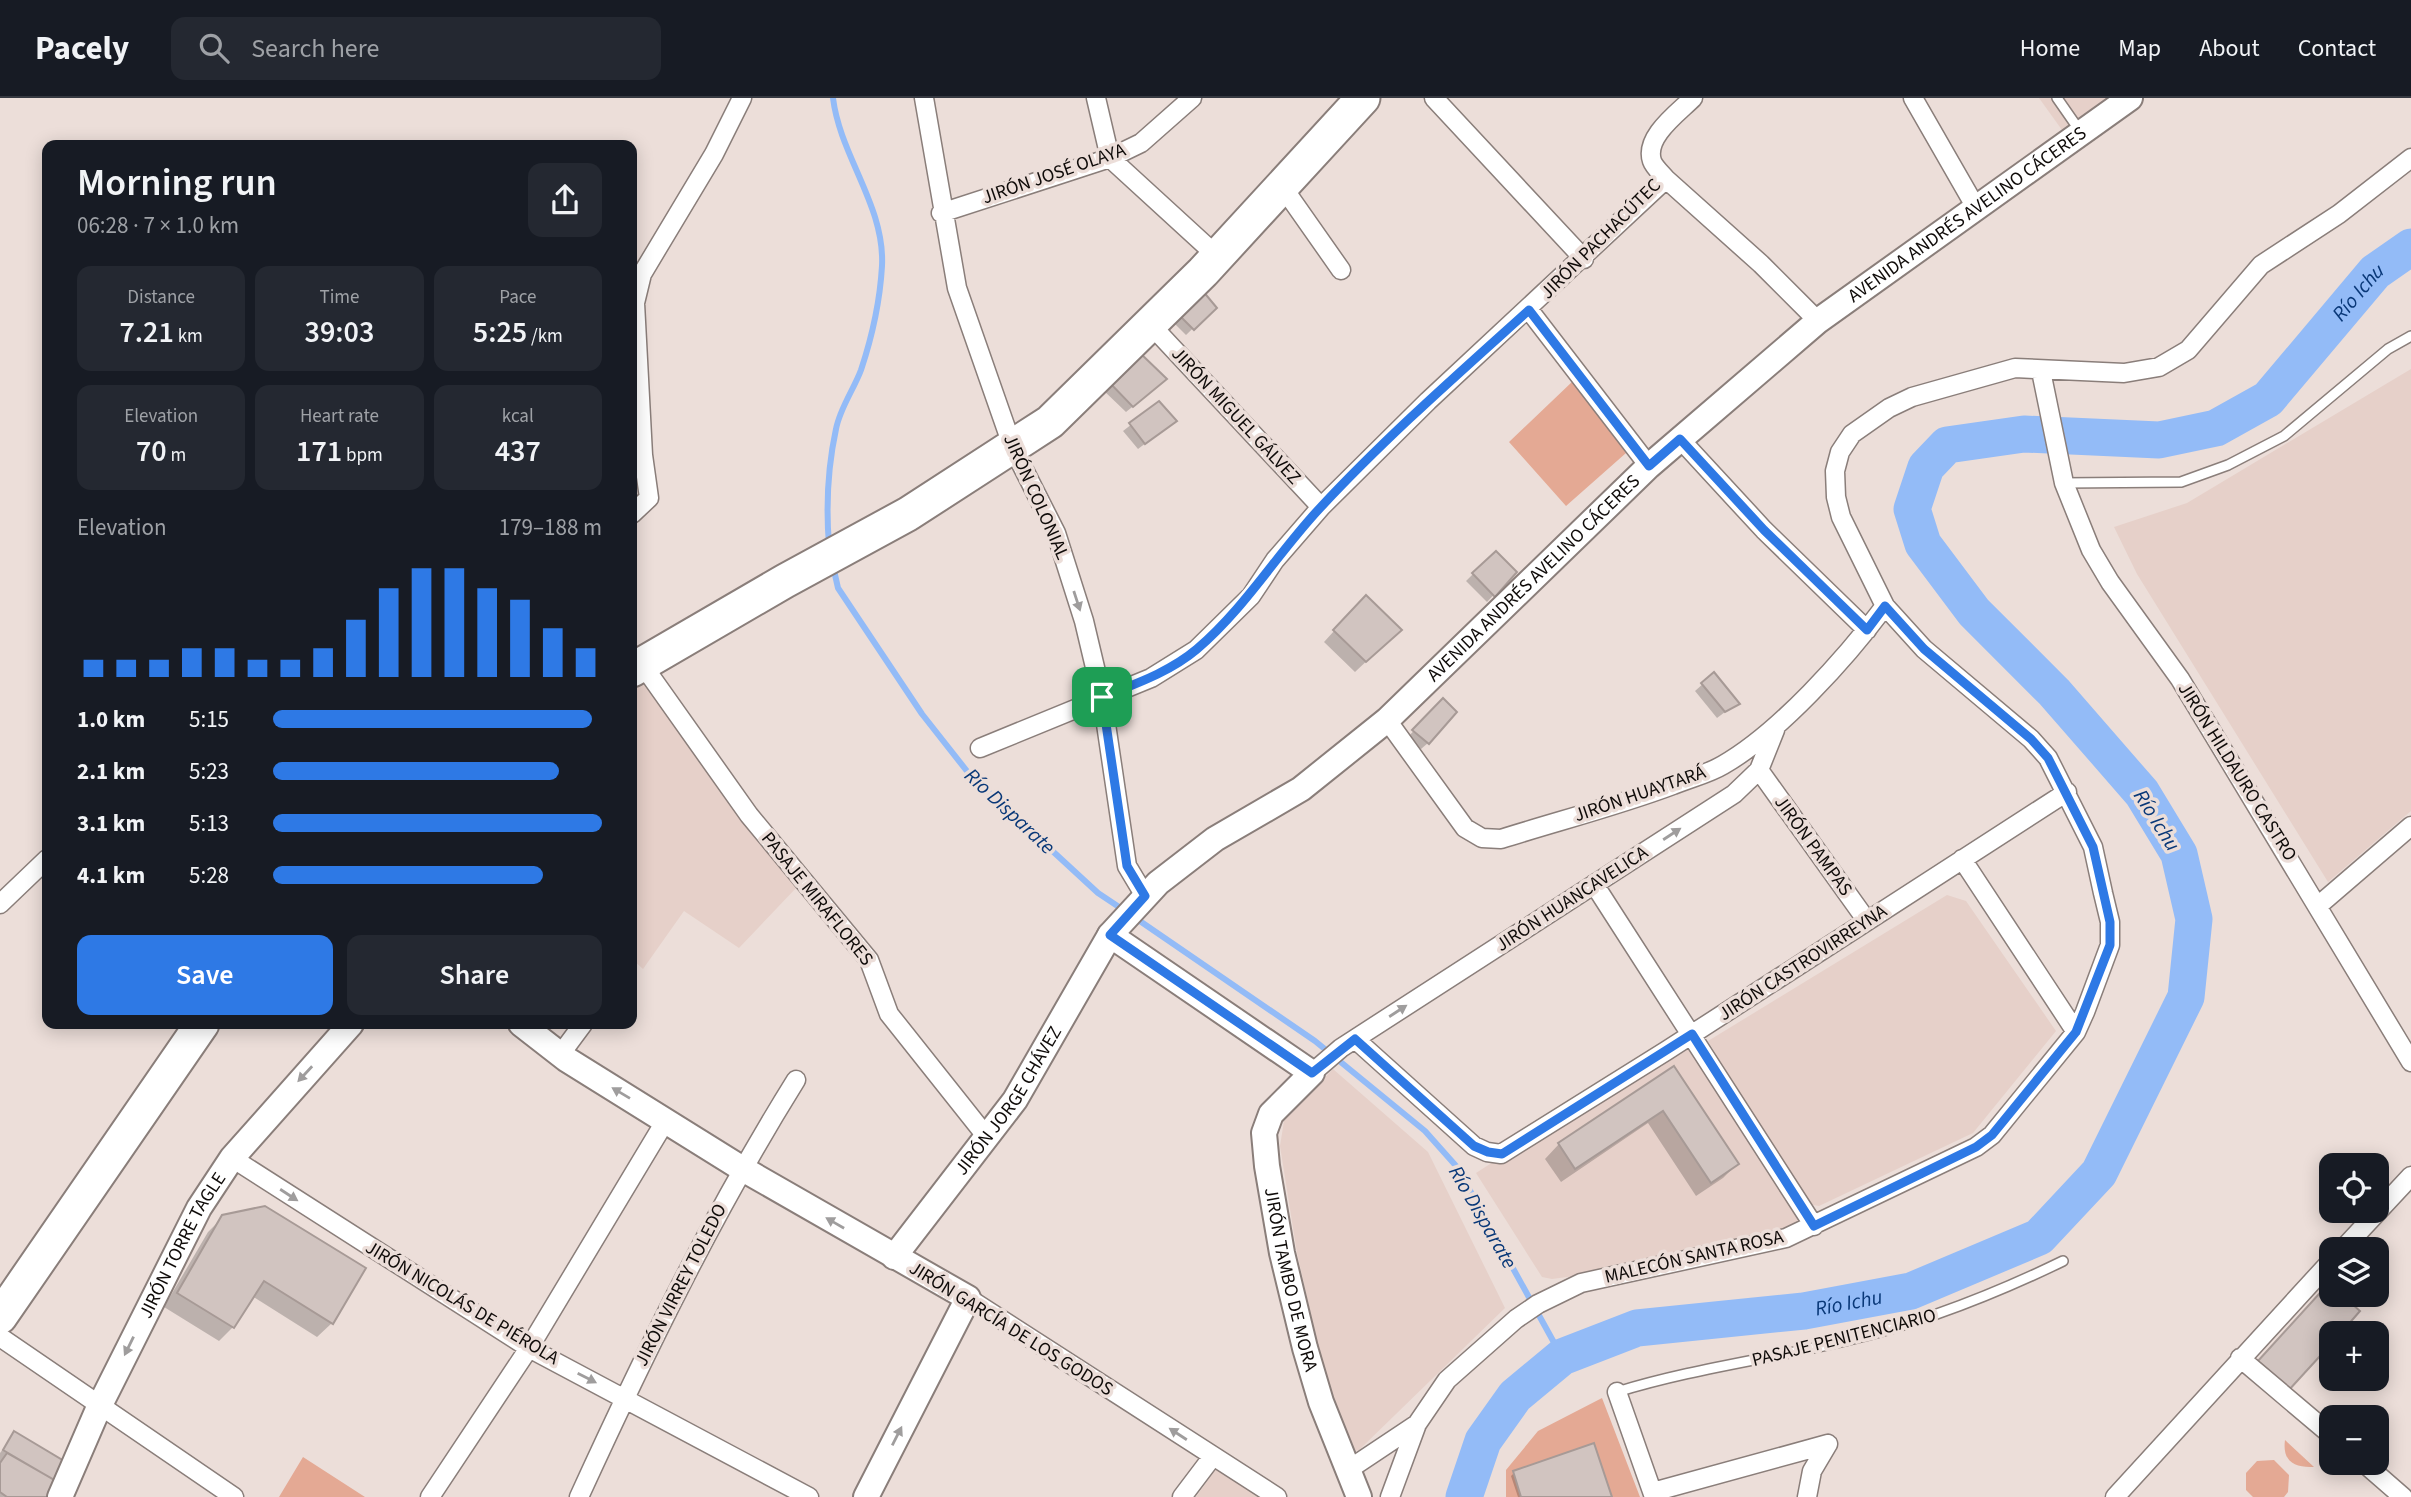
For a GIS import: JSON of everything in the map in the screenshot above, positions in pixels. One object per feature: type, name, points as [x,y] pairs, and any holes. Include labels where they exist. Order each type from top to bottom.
[{"type":"highway","points":[[637,667],[800,572],[873,534],[1013,448],[1050,422],[1151,325],[1363,98]]},
{"type":"highway","points":[[0,1317],[199,1029]]},
{"type":"main road","name":"AVENIDA ANDRÉS AVELINO CÁCERES","points":[[1114,929],[1141,899],[1185,859],[1301,789],[1388,720],[1649,466],[1818,321],[1975,206],[2130,98]]},
{"type":"main road","name":"JIRÓN JORGE CHÁVEZ","points":[[894,1257],[1034,1072],[1072,997],[1114,929]]},
{"type":"main road","points":[[1114,929],[1334,1055]]},
{"type":"main road","name":"JIRÓN TORRE TAGLE","points":[[60,1497],[99,1407],[199,1208],[232,1158],[347,1029]]},
{"type":"main road","name":"JIRÓN GARCÍA DE LOS GODOS","points":[[527,1029],[560,1055],[741,1168],[968,1298]]},
{"type":"main road","name":"JIRÓN TAMBO DE MORA","points":[[1334,1055],[1271,1114],[1264,1133],[1282,1253],[1305,1348],[1321,1402],[1359,1497]]},
{"type":"main road","points":[[866,1497],[968,1298]]},
{"type":"street","points":[[637,295],[642,274],[714,154],[742,98]]},
{"type":"street","name":"JIRÓN COLONIAL","points":[[924,98],[957,288],[1013,448],[1056,533],[1084,621],[1102,697],[1127,866],[1141,899]]},
{"type":"street","points":[[1096,98],[1110,158],[1217,256]]},
{"type":"street","name":"JIRÓN JOSÉ OLAYA","points":[[942,213],[1110,158],[1141,142],[1192,98]]},
{"type":"street","points":[[1434,98],[1584,259]]},
{"type":"street","name":"JIRÓN PACHACÚTEC","points":[[980,748],[1151,678],[1196,650],[1251,596],[1275,560],[1321,507],[1428,401],[1584,259],[1666,179],[1652,162],[1651,147],[1660,131],[1693,98]]},
{"type":"street","points":[[1913,98],[1975,206]]},
{"type":"street","name":"MALECÓN SANTA ROSA","points":[[1417,1424],[1447,1380],[1516,1319],[1565,1290],[1581,1283],[1786,1238],[1976,1147],[1992,1135],[2076,1032],[2110,945],[2110,922],[2093,847],[2048,758],[2031,739],[1924,649],[1885,606],[1841,517],[1836,497],[1835,471],[1840,452],[1853,434],[1869,419],[1912,397],[2015,368],[2042,378],[2124,373],[2159,367],[2188,350],[2261,265],[2339,214],[2411,158]]},
{"type":"street","points":[[1666,179],[1761,264],[1818,321]]},
{"type":"street","points":[[1282,186],[1341,270]]},
{"type":"street","points":[[1529,310],[1649,466]]},
{"type":"street","name":"JIRÓN MIGUEL GÁLVEZ","points":[[1151,325],[1321,507]]},
{"type":"street","points":[[637,341],[643,454],[649,498],[637,509]]},
{"type":"street","name":"JIRÓN HILDAURO CASTRO","points":[[2042,378],[2064,483],[2091,551],[2180,679],[2319,905],[2411,1062]]},
{"type":"street","points":[[1680,439],[1764,530],[1867,630]]},
{"type":"street","name":"JIRÓN HUAYTARÁ","points":[[1388,720],[1465,828],[1482,838],[1501,839],[1670,786],[1720,767],[1777,727],[1867,630],[1885,606]]},
{"type":"street","name":"PASAJE MIRAFLORES","points":[[637,667],[749,816],[869,960],[889,1014],[986,1136]]},
{"type":"street","name":"JIRÓN HUANCAVELICA","points":[[1334,1055],[1734,794],[1759,770],[1777,727]]},
{"type":"street","name":"JIRÓN PAMPAS","points":[[1759,770],[1867,921]]},
{"type":"street","name":"JIRÓN CASTROVIRREYNA","points":[[1334,1055],[1474,1146],[1502,1154],[2067,792]]},
{"type":"street","points":[[2319,905],[2411,826]]},
{"type":"street","points":[[1962,859],[2076,1032]]},
{"type":"street","points":[[0,904],[42,864]]},
{"type":"street","points":[[1594,884],[1814,1226]]},
{"type":"street","points":[[560,1055],[579,1029]]},
{"type":"street","name":"JIRÓN VIRREY TOLEDO","points":[[579,1497],[625,1397],[741,1168],[796,1080]]},
{"type":"street","points":[[430,1497],[529,1348],[666,1120]]},
{"type":"street","name":"JIRÓN NICOLÁS DE PIÉROLA","points":[[232,1158],[529,1348],[809,1497]]},
{"type":"street","points":[[2354,1237],[2411,1176]]},
{"type":"street","points":[[2115,1497],[2319,1274]]},
{"type":"street","name":"JIRÓN GARCÍA DE LOS GODOS","points":[[968,1298],[1277,1497]]},
{"type":"street","points":[[0,1337],[234,1497]]},
{"type":"street","points":[[2241,1358],[2319,1425]]},
{"type":"street","points":[[1617,1392],[1653,1495],[1828,1444],[1812,1471],[1807,1497]]},
{"type":"street","points":[[1348,1470],[1417,1424]]},
{"type":"street","points":[[1390,1497],[1417,1424]]},
{"type":"street","points":[[1182,1497],[1213,1456]]},
{"type":"street","points":[[2378,1475],[2403,1497]]},
{"type":"lane","points":[[2057,98],[2081,134]]},
{"type":"lane","points":[[2064,483],[2181,482],[2228,465],[2284,436],[2388,349],[2411,336]]},
{"type":"lane","name":"PASAJE PENITENCIARIO","points":[[1617,1392],[1652,1381],[1846,1341],[1933,1317],[2063,1261]]},
{"type":"shaded area","points":[[2039,98],[2107,98],[2062,130]]},
{"type":"shaded area","points":[[2411,369],[2411,811],[2328,882],[2137,574],[2114,527],[2187,503]]},
{"type":"shaded area","points":[[1573,381],[1626,453],[1566,506],[1509,442]]},
{"type":"shaded area","points":[[644,679],[797,887],[739,948],[684,911],[643,969],[637,964],[637,684]]},
{"type":"shaded area","points":[[1947,895],[1966,901],[2056,1031],[1973,1133],[1819,1206],[1808,1204],[1708,1041]]},
{"type":"shaded area","points":[[1692,1034],[1810,1220],[1793,1235],[1671,1263],[1552,1279],[1542,1277],[1476,1173]]},
{"type":"shaded area","points":[[1333,1069],[1428,1152],[1505,1308],[1359,1450],[1350,1452],[1328,1391],[1297,1253],[1280,1146],[1284,1121]]},
{"type":"shaded area","points":[[1602,1398],[1640,1497],[1506,1497],[1506,1470],[1538,1431]]},
{"type":"shaded area","points":[[2285,1440],[2314,1467],[2291,1462],[2286,1454]]},
{"type":"shaded area","points":[[303,1457],[365,1497],[279,1497]]},
{"type":"shaded area","points":[[2274,1460],[2289,1475],[2288,1492],[2284,1497],[2253,1497],[2246,1490],[2246,1473],[2257,1461]]},
{"type":"shaded area","points":[[1216,1469],[1261,1497],[1196,1497]]},
{"type":"building","points":[[1202,290],[1217,308],[1194,330],[1178,314]]},
{"type":"building","points":[[1139,352],[1167,379],[1133,407],[1108,381]]},
{"type":"building","points":[[1159,401],[1177,421],[1145,444],[1129,423]]},
{"type":"building","points":[[1496,551],[1517,572],[1495,597],[1472,573]]},
{"type":"building","points":[[1366,595],[1402,630],[1366,662],[1333,630]]},
{"type":"building","points":[[1714,672],[1740,704],[1725,712],[1701,683]]},
{"type":"building","points":[[1443,698],[1457,712],[1429,744],[1412,730]]},
{"type":"building","points":[[1674,1066],[1739,1164],[1711,1183],[1663,1111],[1575,1169],[1558,1143]]},
{"type":"building","points":[[265,1206],[366,1268],[333,1324],[264,1281],[234,1328],[177,1293],[222,1215]]},
{"type":"building","points":[[2319,1294],[2319,1307],[2356,1307],[2360,1311],[2351,1321],[2319,1321],[2319,1357],[2288,1391],[2257,1362]]},
{"type":"building","points":[[14,1431],[64,1461],[56,1481],[3,1450]]},
{"type":"building","points":[[1594,1443],[1612,1497],[1521,1497],[1513,1471]]},
{"type":"building","points":[[7,1453],[56,1481],[47,1497],[7,1497],[0,1492],[0,1463]]},
{"type":"waterway","name":"Río Disparate","points":[[829,545],[828,487],[833,443],[841,414],[869,345],[882,266],[877,223],[844,140],[833,98]]},
{"type":"waterway","name":"Río Ichu","points":[[1464,1497],[1483,1441],[1515,1396],[1562,1357],[1637,1328],[1804,1311],[1911,1291],[2039,1237],[2099,1173],[2186,997],[2194,919],[2179,854],[2142,793],[2054,692],[1974,612],[1923,544],[1912,509],[1926,467],[1947,445],[2024,434],[2159,440],[2216,428],[2268,399],[2375,272],[2411,247]]},
{"type":"waterway","name":"Río Disparate","points":[[833,566],[838,588],[922,714],[970,775],[1098,893],[1125,911]]},
{"type":"waterway","name":"Río Disparate","points":[[1134,917],[1315,1041],[1425,1131],[1457,1167],[1562,1357]]},
{"type":"route","points":[[1529,310],[1649,466],[1680,439],[1764,530],[1826,587],[1867,630],[1885,606],[1924,649],[2031,739],[2048,758],[2093,847],[2110,922],[2110,945],[2076,1032],[1992,1135],[1976,1147],[1814,1226],[1692,1034],[1502,1154],[1488,1152],[1474,1146],[1355,1039],[1312,1073],[1110,935],[1145,896],[1132,879],[1127,866],[1102,697],[1151,678],[1196,650],[1251,596],[1275,560],[1321,507],[1428,401],[1529,310]]}]
